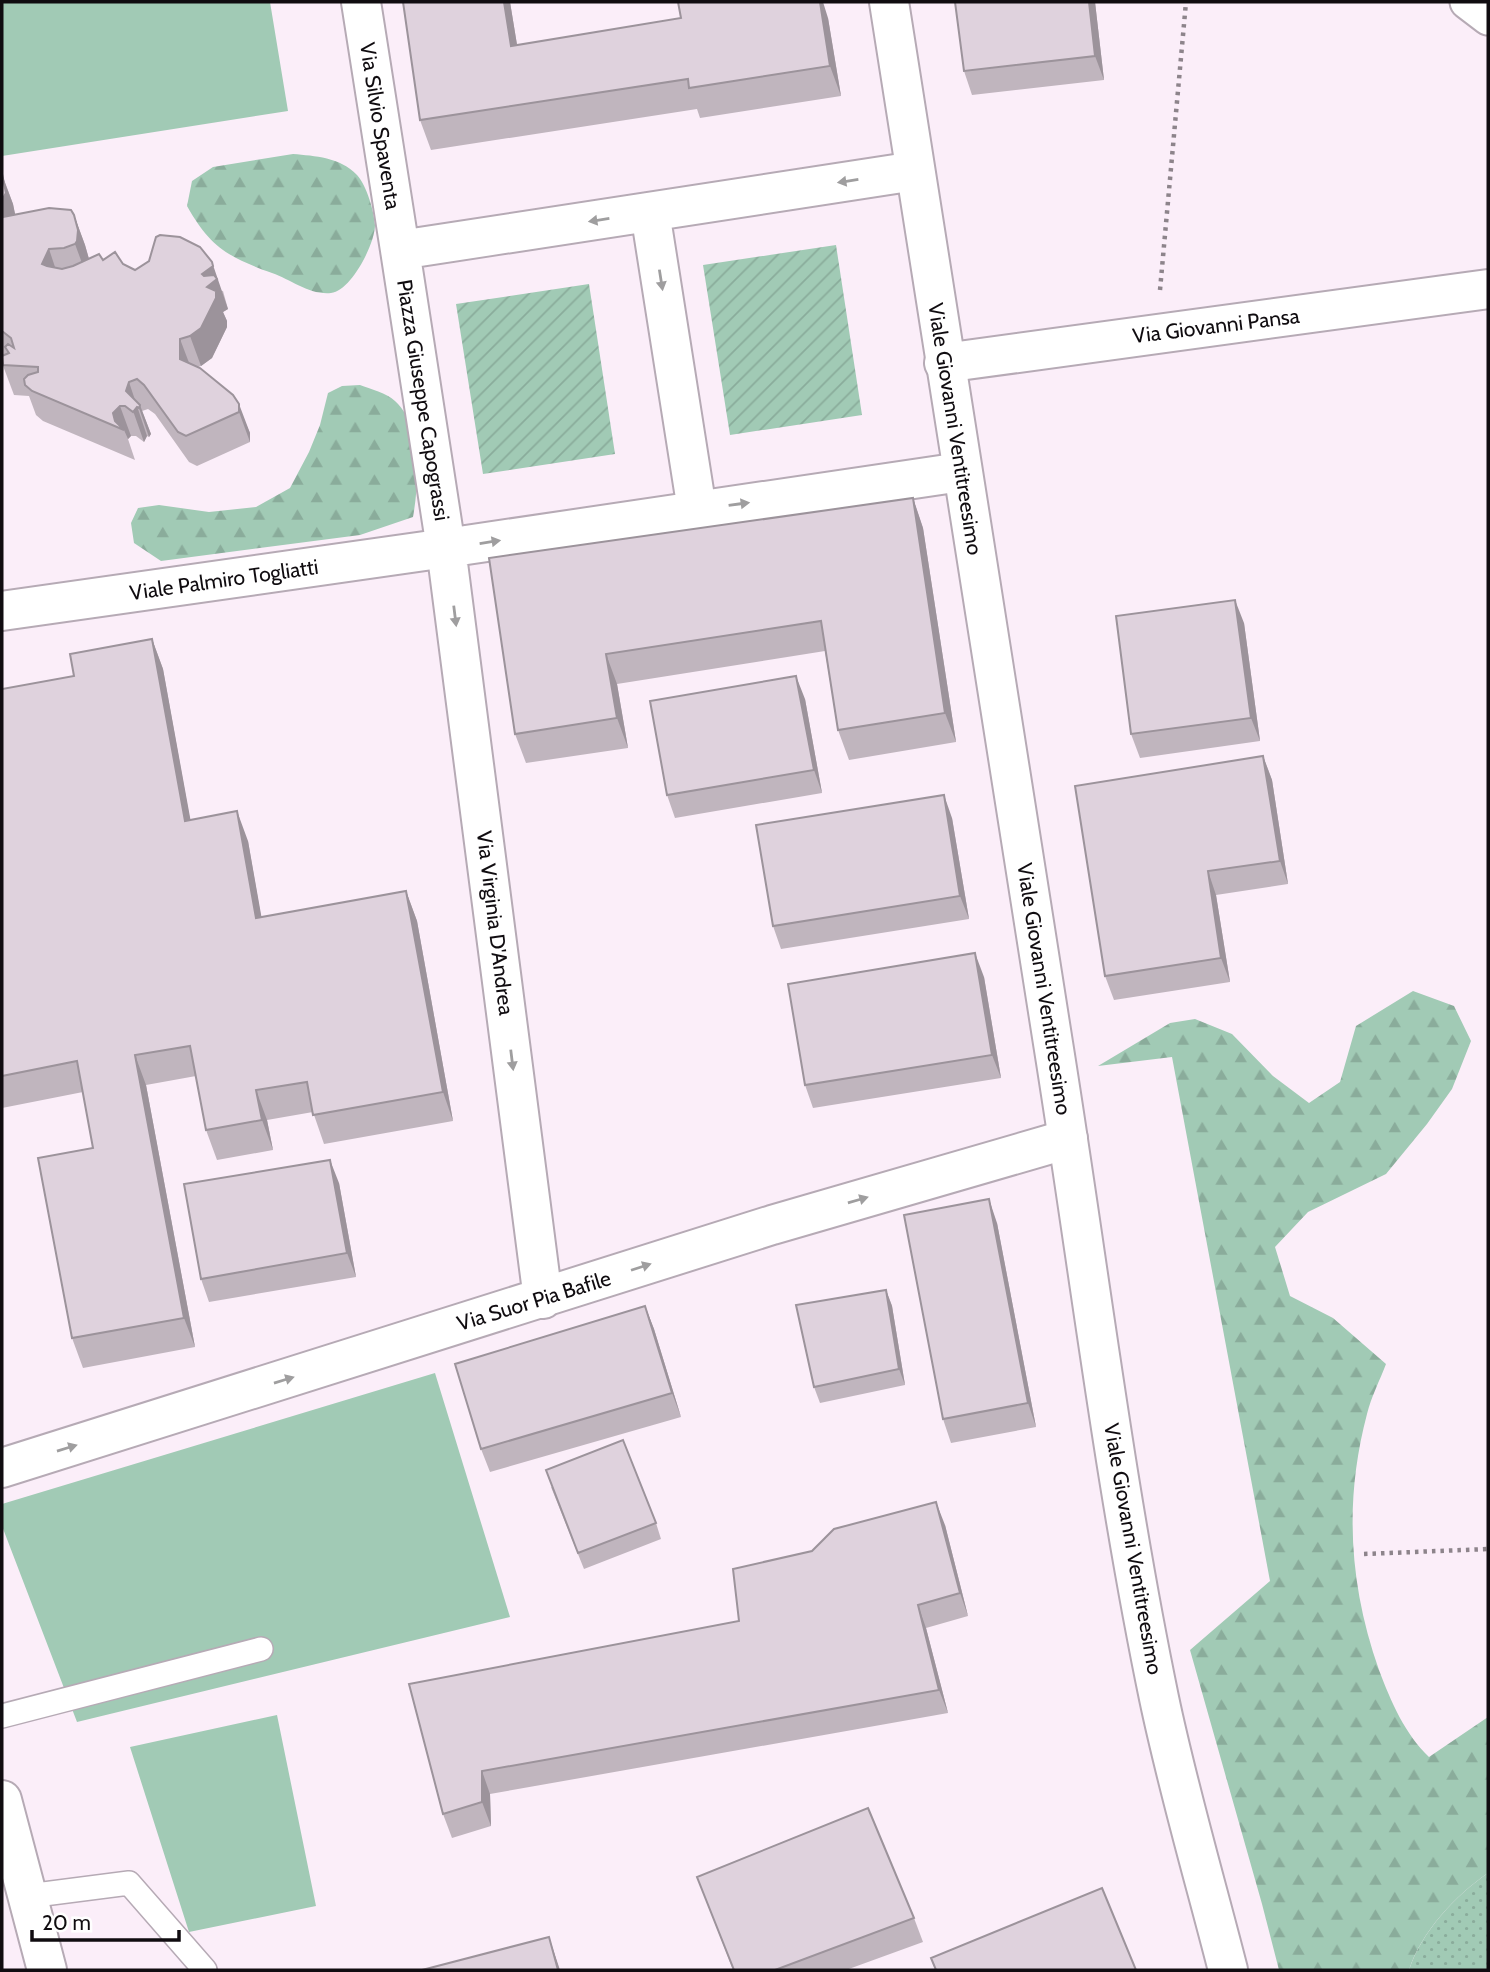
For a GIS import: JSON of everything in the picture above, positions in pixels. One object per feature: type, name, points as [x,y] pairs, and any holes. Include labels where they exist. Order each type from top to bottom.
[{"type":"street","name":"Via Silvio Spaventa","points":[[360,2],[400,250]]},
{"type":"street","name":"Viale Giovanni Ventitreesimo","points":[[889,2],[1111,1422],[1159,1702],[1228,1970]]},
{"type":"street","points":[[1467,2],[1488,18]]},
{"type":"street","name":"Piazza Giuseppe Capograssi","points":[[915,171],[400,250],[446,548],[961,472]]},
{"type":"street","points":[[650,212],[697,510]]},
{"type":"street","name":"Via Giovanni Pansa","points":[[944,363],[1488,289]]},
{"type":"street","name":"Viale Palmiro Togliatti","points":[[2,611],[446,548]]},
{"type":"street","name":"Via Virginia D'Andrea","points":[[446,548],[543,1299]]},
{"type":"street","name":"Via Suor Pia Bafile","points":[[2,1468],[772,1225],[1068,1139]]},
{"type":"street","points":[[2,1800],[47,1970]]},
{"type":"lane","points":[[2,1716],[261,1649]]},
{"type":"lane","points":[[28,1896],[129,1883],[205,1970]]},
{"type":"path","points":[[1157,333],[1186,2]]},
{"type":"path","points":[[1364,1554],[1488,1549]]},
{"type":"green space","points":[[2,2],[270,2],[288,111],[2,156]]},
{"type":"green space","points":[[293,154],[327,158],[343,164],[361,180],[372,206],[374,233],[366,254],[354,276],[339,290],[331,293],[308,289],[232,256],[212,241],[187,206],[192,181],[213,167]]},
{"type":"green space","points":[[836,245],[862,415],[730,435],[703,265]]},
{"type":"green space","points":[[589,284],[615,454],[483,474],[456,304]]},
{"type":"green space","points":[[360,385],[392,398],[404,412],[410,425],[417,472],[413,517],[360,535],[161,561],[134,543],[131,523],[138,508],[159,505],[209,512],[256,507],[290,488],[320,425],[328,393],[342,386]]},
{"type":"green space","points":[[1413,991],[1454,1006],[1471,1041],[1452,1089],[1386,1174],[1308,1212],[1275,1247],[1290,1296],[1333,1318],[1386,1364],[1369,1408],[1355,1479],[1353,1543],[1361,1606],[1388,1694],[1406,1728],[1429,1757],[1488,1717],[1488,1873],[1452,1903],[1431,1928],[1409,1970],[1279,1970],[1190,1650],[1270,1581],[1172,1057],[1098,1066],[1170,1023],[1195,1019],[1232,1034],[1273,1076],[1309,1103],[1340,1082],[1356,1026]]},
{"type":"green space","points":[[435,1373],[510,1617],[77,1722],[2,1526],[2,1504]]},
{"type":"green space","points":[[277,1715],[316,1906],[189,1932],[130,1747]]},
{"type":"green space","points":[[1488,1873],[1488,1970],[1409,1970],[1431,1928],[1452,1903]]},
{"type":"building","points":[[403,2],[504,2],[511,46],[681,18],[678,2],[820,2],[830,66],[689,88],[688,79],[420,120]]},
{"type":"building","points":[[955,2],[1089,2],[1095,56],[964,71]]},
{"type":"building","points":[[2,174],[6,193],[2,200]]},
{"type":"building","points":[[49,208],[71,210],[78,230],[75,244],[49,249],[42,264],[47,266],[62,269],[99,254],[103,260],[115,252],[123,264],[135,270],[149,261],[156,237],[160,235],[180,237],[200,247],[212,262],[213,266],[202,274],[214,275],[217,279],[207,287],[216,291],[216,298],[201,328],[180,339],[180,359],[200,368],[233,395],[239,404],[239,412],[186,436],[178,432],[137,379],[129,382],[126,391],[140,405],[139,408],[133,412],[120,406],[113,413],[115,421],[124,430],[32,391],[25,385],[24,379],[38,372],[38,367],[3,365],[2,356],[9,353],[5,347],[8,344],[14,348],[11,338],[2,331],[2,218]]},
{"type":"building","points":[[913,498],[945,713],[838,730],[821,621],[606,654],[617,718],[515,734],[489,558]]},
{"type":"building","points":[[1235,600],[1251,718],[1131,734],[1116,616]]},
{"type":"building","points":[[152,639],[185,821],[237,811],[256,918],[406,891],[443,1092],[313,1115],[307,1082],[256,1090],[262,1120],[206,1130],[190,1046],[135,1055],[184,1318],[72,1338],[38,1158],[93,1148],[77,1061],[2,1076],[2,689],[74,676],[70,654]]},
{"type":"building","points":[[796,676],[814,770],[667,795],[650,701]]},
{"type":"building","points":[[1263,756],[1280,861],[1208,871],[1221,958],[1105,976],[1075,786]]},
{"type":"building","points":[[944,795],[960,896],[773,926],[756,825]]},
{"type":"building","points":[[975,953],[992,1055],[805,1085],[788,984]]},
{"type":"building","points":[[330,1160],[347,1253],[201,1279],[184,1184]]},
{"type":"building","points":[[989,1199],[1028,1403],[943,1419],[904,1215]]},
{"type":"building","points":[[886,1290],[899,1369],[814,1387],[796,1305]]},
{"type":"building","points":[[645,1306],[672,1393],[481,1449],[455,1364]]},
{"type":"building","points":[[623,1440],[656,1523],[578,1553],[546,1470]]},
{"type":"building","points":[[936,1502],[960,1593],[918,1605],[939,1690],[482,1771],[482,1802],[443,1814],[409,1684],[739,1621],[733,1569],[812,1551],[834,1529]]},
{"type":"building","points":[[868,1808],[914,1918],[775,1970],[734,1970],[697,1877]]},
{"type":"building","points":[[1102,1888],[1136,1970],[936,1970],[931,1958]]},
{"type":"building","points":[[549,1937],[558,1970],[422,1970]]}]
